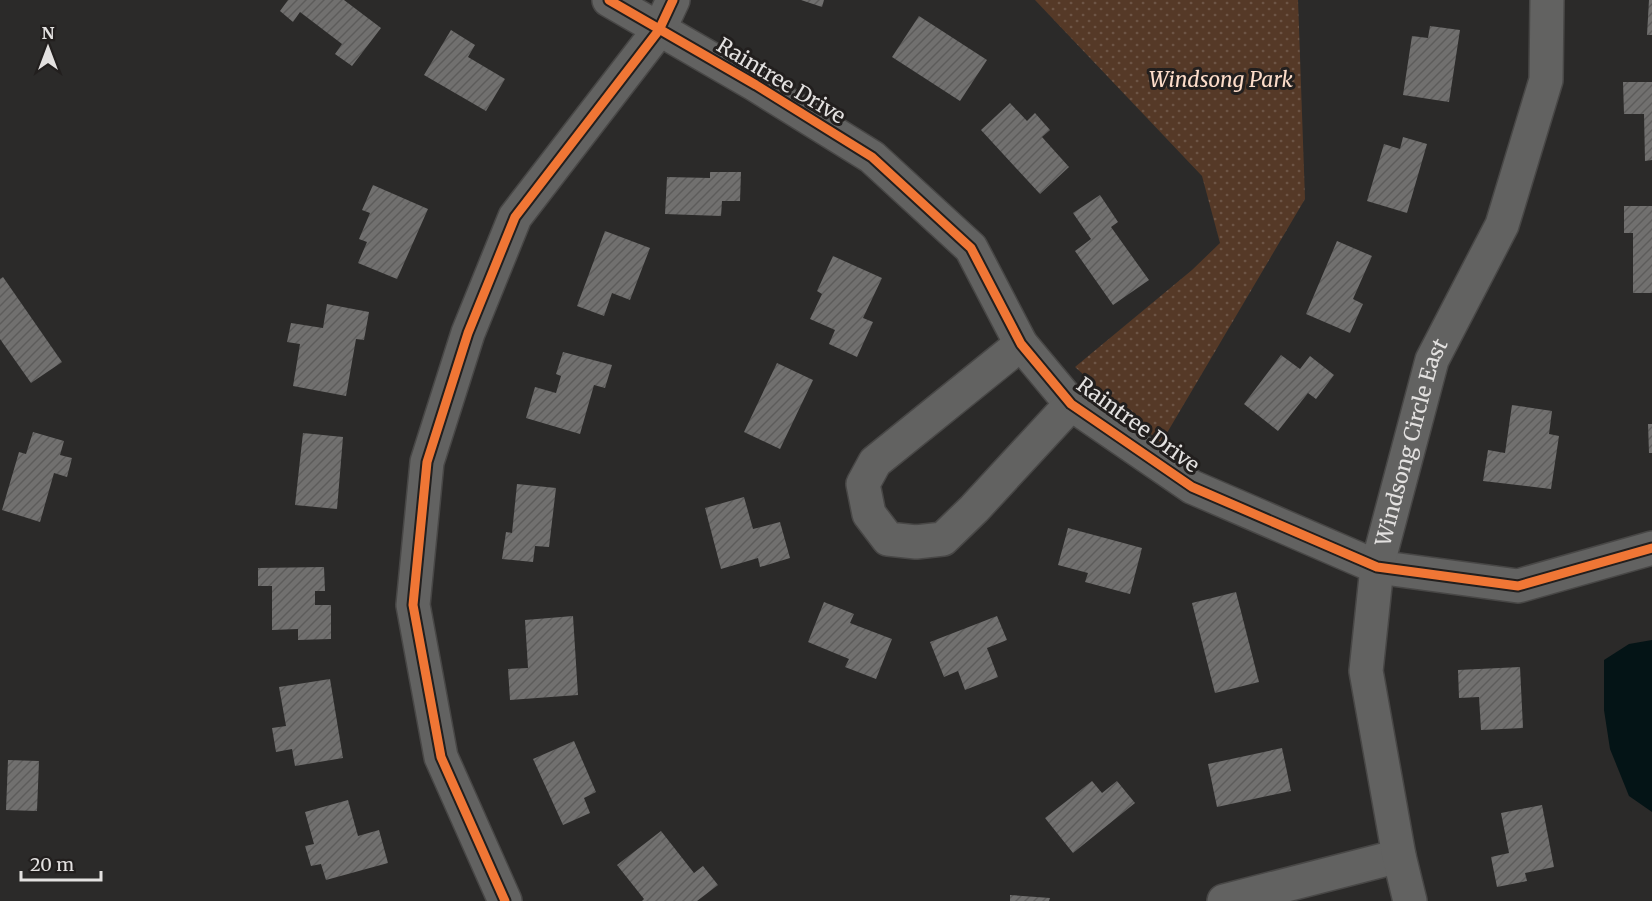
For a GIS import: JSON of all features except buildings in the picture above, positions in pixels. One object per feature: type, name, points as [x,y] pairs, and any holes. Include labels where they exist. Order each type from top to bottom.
[{"type":"street","name":"Raintree Drive","points":[[609,0],[756,85],[872,157],[971,248],[1021,344],[1071,404],[1192,487],[1377,567],[1518,586],[1652,548]]},
{"type":"street","points":[[504,901],[441,757],[413,605],[427,462],[468,333],[515,217],[659,30],[673,0]]},
{"type":"street","name":"Windsong Circle East","points":[[1410,901],[1399,856],[1366,672],[1377,567],[1432,360],[1502,225],[1546,80],[1547,0]]},
{"type":"street","points":[[1021,344],[875,462],[863,484],[869,514],[888,539],[916,542],[944,539],[1071,404]]},
{"type":"street","points":[[1224,901],[1399,856]]},
{"type":"green space","name":"Windsong Park","points":[[1035,0],[1298,0],[1305,199],[1161,443],[1075,367],[1192,270],[1220,243],[1202,176]]},
{"type":"shaded area","points":[[1652,640],[1652,812],[1629,796],[1610,749],[1604,710],[1604,660],[1629,644]]},
{"type":"cycle path","points":[[609,0],[756,85],[872,157],[971,248],[1021,344],[1071,404],[1192,487],[1377,567],[1518,586],[1652,548]]},
{"type":"cycle path","points":[[505,901],[441,757],[413,605],[427,462],[468,333],[515,217],[659,30],[673,0]]}]
